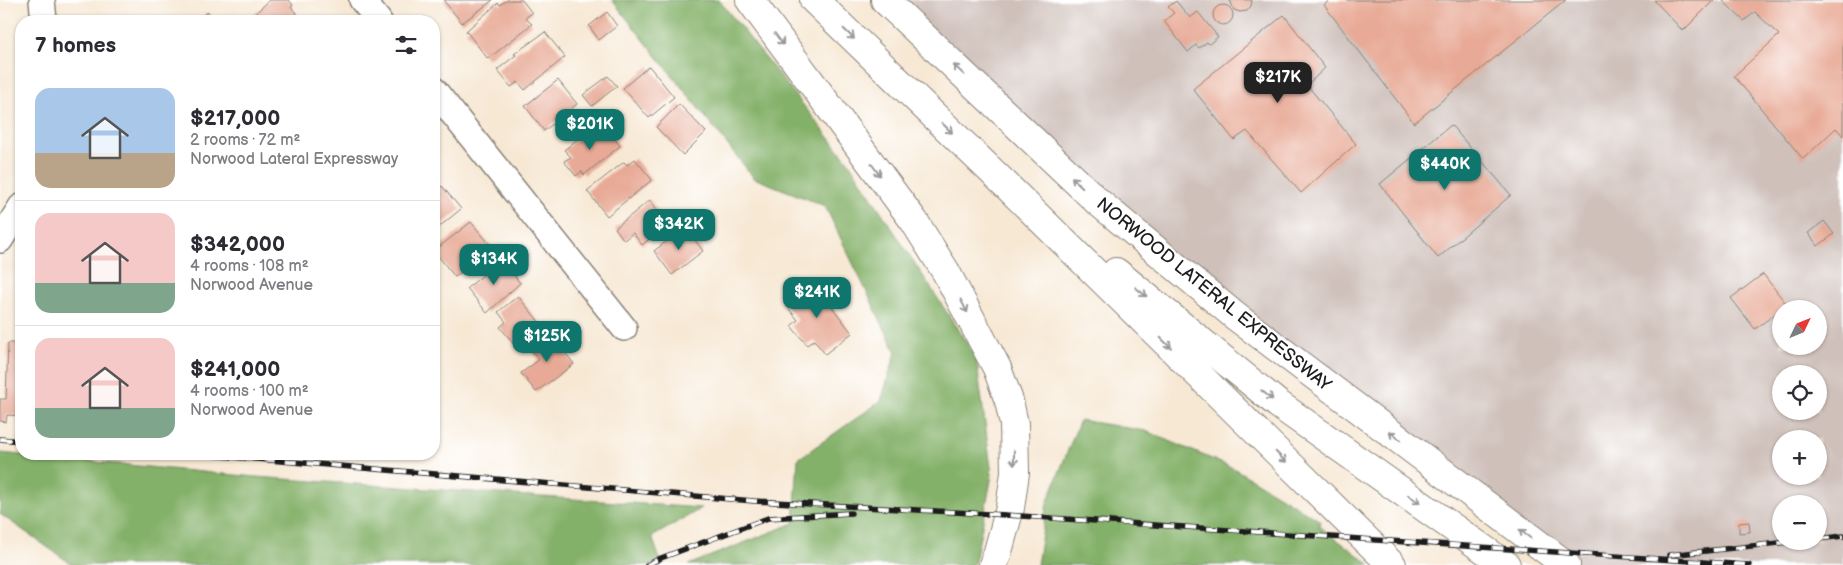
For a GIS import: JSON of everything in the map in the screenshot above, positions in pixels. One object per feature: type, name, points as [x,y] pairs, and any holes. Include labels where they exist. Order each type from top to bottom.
[{"type":"highway","points":[[750,0],[914,221],[946,272],[997,368],[1009,401],[1014,424],[1015,473],[1010,508],[998,555],[993,565]]},
{"type":"highway","points":[[814,0],[1007,186],[1392,565]]},
{"type":"highway","name":"NORWOOD LATERAL EXPRESSWAY","points":[[885,0],[1105,208],[1236,316],[1565,564]]},
{"type":"highway","points":[[1007,186],[1278,404],[1506,565]]},
{"type":"street","points":[[42,0],[43,15]]},
{"type":"street","points":[[362,0],[374,15]]},
{"type":"street","points":[[440,98],[624,328]]},
{"type":"street","points":[[0,240],[15,216]]},
{"type":"shaded area","points":[[885,0],[1843,0],[1843,565],[1566,565],[1236,316]]},
{"type":"green space","points":[[612,0],[719,0],[848,161],[976,357],[992,475],[975,562],[972,565],[688,565],[794,523],[798,459],[881,401],[896,352],[825,206],[754,178]]},
{"type":"green space","points":[[1080,420],[1146,431],[1235,469],[1321,521],[1319,526],[1371,565],[1037,565],[1047,503]]},
{"type":"green space","points":[[0,453],[15,454],[15,460],[75,460],[256,477],[702,508],[652,537],[662,565],[73,565],[0,514]]},
{"type":"building","points":[[270,0],[289,0],[293,5],[291,7],[298,15],[253,15]]},
{"type":"building","points":[[445,0],[493,0],[462,23]]},
{"type":"building","points":[[507,0],[522,0],[532,13],[525,18],[532,24],[488,59],[466,31],[498,3],[500,5]]},
{"type":"building","points":[[1230,0],[1252,0],[1251,6],[1247,11],[1240,12],[1234,10]]},
{"type":"building","points":[[1330,0],[1566,0],[1414,123],[1324,5]]},
{"type":"building","points":[[1654,0],[1714,0],[1683,31]]},
{"type":"building","points":[[1722,0],[1843,0],[1843,136],[1836,128],[1803,159],[1734,76],[1779,35],[1755,12],[1744,21]]},
{"type":"building","points":[[1176,1],[1190,18],[1198,12],[1218,37],[1209,44],[1207,42],[1199,48],[1196,45],[1188,52],[1164,21],[1174,13],[1168,7]]},
{"type":"building","points":[[1223,5],[1230,8],[1233,15],[1230,22],[1223,25],[1216,22],[1213,15],[1216,8]]},
{"type":"building","points":[[607,12],[617,26],[599,40],[589,26]]},
{"type":"building","points":[[1284,15],[1325,68],[1307,85],[1356,144],[1301,193],[1247,131],[1234,140],[1193,89]]},
{"type":"building","points":[[545,32],[565,57],[525,90],[518,82],[511,87],[497,70],[516,55],[514,54]]},
{"type":"building","points":[[649,66],[674,97],[649,118],[623,88]]},
{"type":"building","points":[[608,76],[617,86],[592,106],[583,95]]},
{"type":"building","points":[[558,80],[577,104],[544,131],[525,106]]},
{"type":"building","points":[[679,104],[706,132],[683,155],[656,127]]},
{"type":"building","points":[[1451,125],[1511,195],[1438,258],[1380,184]]},
{"type":"building","points":[[592,128],[598,136],[607,129],[620,146],[584,175],[582,171],[576,176],[564,161],[571,157],[564,150]]},
{"type":"building","points":[[635,159],[652,180],[607,216],[587,191],[624,162],[627,165]]},
{"type":"building","points":[[442,186],[461,209],[440,226],[440,188]]},
{"type":"building","points":[[650,200],[668,224],[642,245],[633,233],[624,240],[615,228]]},
{"type":"building","points":[[1824,221],[1834,234],[1818,246],[1808,233]]},
{"type":"building","points":[[471,222],[492,247],[455,277],[440,258],[440,246]]},
{"type":"building","points":[[685,227],[703,251],[672,275],[654,251]]},
{"type":"building","points":[[502,260],[520,283],[487,313],[467,288]]},
{"type":"building","points":[[1763,274],[1783,300],[1772,300],[1772,316],[1755,329],[1731,298]]},
{"type":"building","points":[[812,281],[852,333],[825,354],[814,340],[807,345],[791,326],[798,320],[784,303]]},
{"type":"building","points":[[518,296],[545,329],[519,350],[500,327],[506,322],[498,312]]},
{"type":"building","points":[[550,333],[574,364],[536,392],[521,373],[539,360],[530,348]]},
{"type":"building","points":[[8,343],[15,343],[15,416],[7,415],[6,422],[0,421],[0,399],[6,399]]},
{"type":"building","points":[[1749,522],[1750,532],[1739,533],[1739,523]]},
{"type":"railway","points":[[0,439],[15,440]]},
{"type":"railway","points":[[269,460],[754,501],[990,514],[1749,565]]},
{"type":"railway","points":[[647,565],[768,518],[851,513]]},
{"type":"railway","points":[[1827,538],[1843,536]]},
{"type":"railway","points":[[1669,555],[1772,544]]}]
